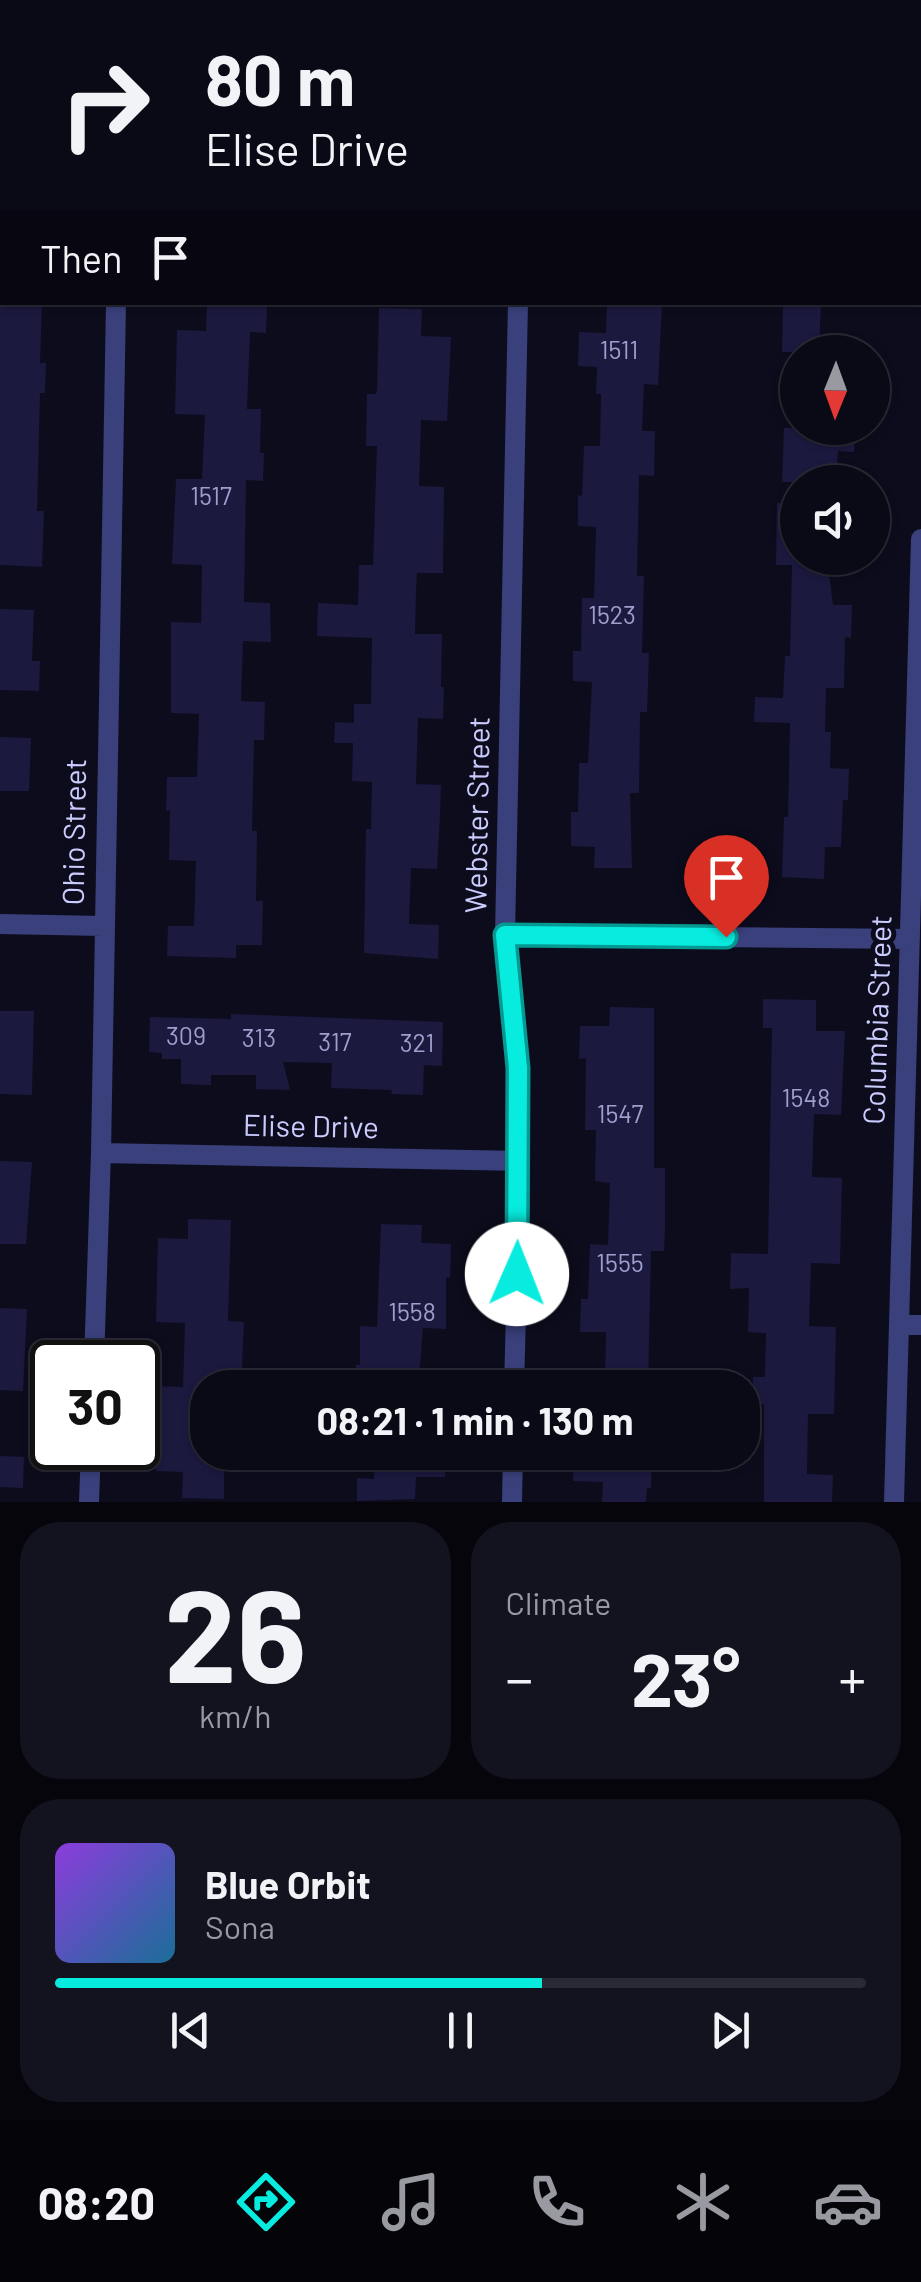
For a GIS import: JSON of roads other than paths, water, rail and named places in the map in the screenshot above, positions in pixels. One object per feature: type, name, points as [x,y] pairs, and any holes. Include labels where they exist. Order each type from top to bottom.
[{"type":"street","name":"Ohio Street","points":[[95,1340],[116,305]]},
{"type":"street","name":"Webster Street","points":[[514,1370],[520,1161],[518,1068],[505,935],[518,305]]},
{"type":"street","name":"Columbia Street","points":[[894,1502],[910,1325],[910,939],[921,539]]},
{"type":"street","points":[[0,924],[104,926]]},
{"type":"street","points":[[505,935],[910,939]]},
{"type":"street","name":"Elise Drive","points":[[101,1153],[520,1161]]},
{"type":"street","points":[[88,1502],[89,1470]]},
{"type":"street","points":[[512,1502],[513,1470]]}]
